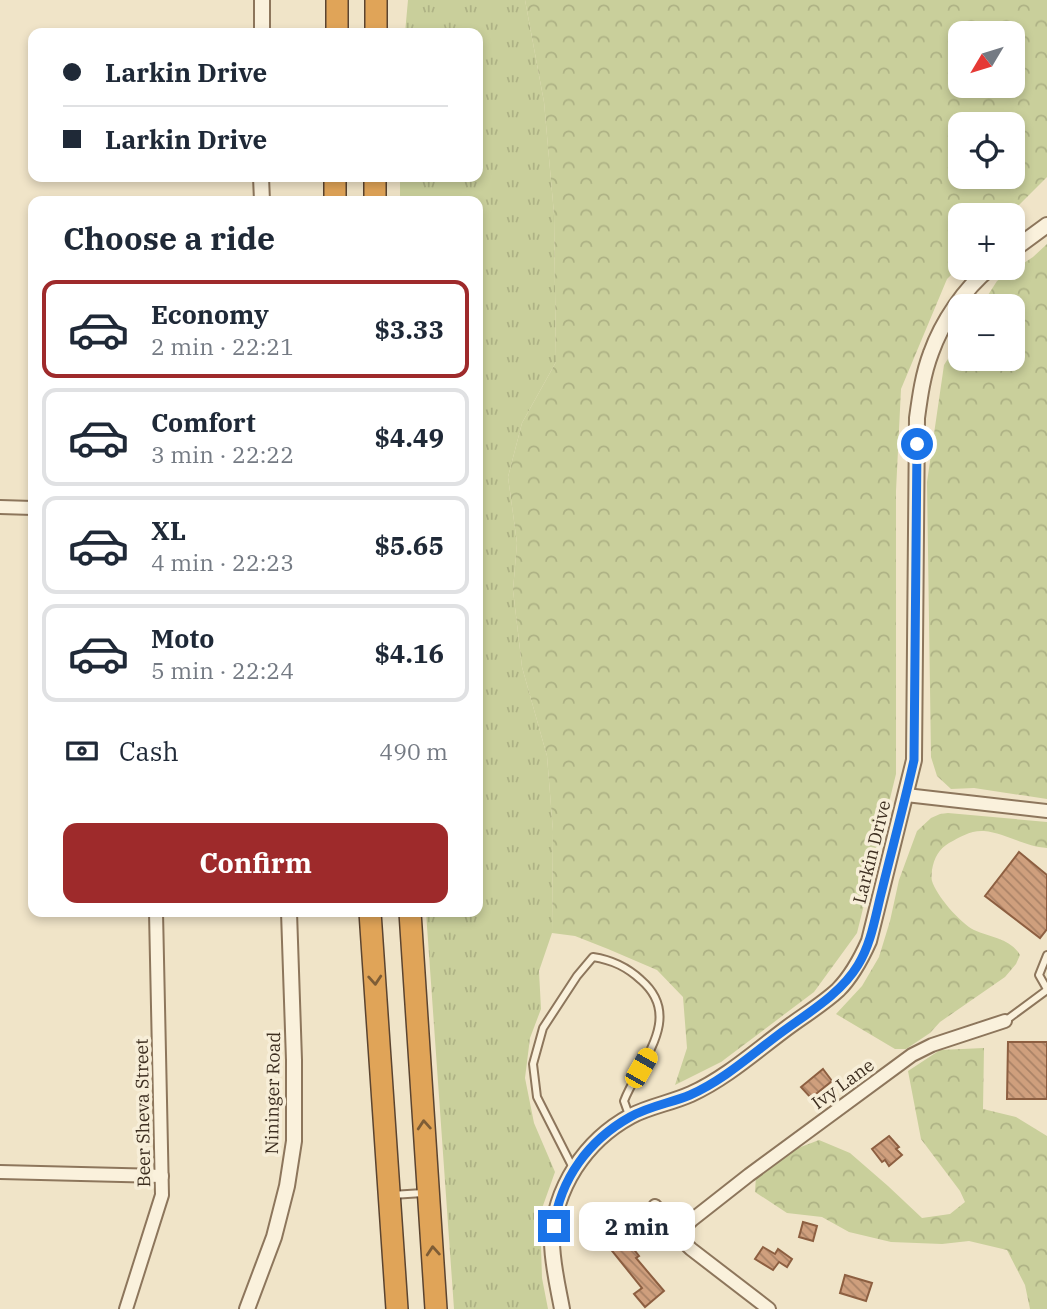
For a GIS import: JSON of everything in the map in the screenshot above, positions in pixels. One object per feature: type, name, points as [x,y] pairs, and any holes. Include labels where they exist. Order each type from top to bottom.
[{"type":"highway","points":[[337,0],[337,28]]},
{"type":"highway","points":[[376,0],[376,28]]},
{"type":"highway","points":[[370,917],[397,1309]]},
{"type":"highway","points":[[410,917],[436,1309]]},
{"type":"street","points":[[262,0],[262,28]]},
{"type":"street","points":[[1025,241],[1047,225]]},
{"type":"street","name":"Larkin Drive","points":[[562,1309],[552,1241],[556,1211],[563,1189],[578,1163],[599,1138],[630,1117],[689,1095],[716,1081],[838,990],[858,965],[869,941],[914,760],[917,418],[921,388],[931,353],[943,326],[978,280]]},
{"type":"street","points":[[0,507],[28,508]]},
{"type":"street","points":[[906,796],[1047,811]]},
{"type":"street","name":"Beer Sheva Street","points":[[126,1308],[162,1195],[156,917]]},
{"type":"street","name":"Nininger Road","points":[[247,1309],[274,1237],[292,1153],[295,1088],[289,917]]},
{"type":"street","name":"Ivy Lane","points":[[676,1235],[749,1175],[912,1055],[932,1045],[1004,1021]]},
{"type":"street","points":[[0,1172],[162,1176]]},
{"type":"street","points":[[655,1206],[661,1218],[691,1249],[769,1309]]},
{"type":"lane","points":[[1047,955],[1039,975],[1047,990]]},
{"type":"lane","points":[[574,1170],[537,1097],[533,1064],[543,1028],[577,976],[593,957],[609,959],[630,970],[648,985],[656,997],[660,1014],[659,1028],[651,1051],[624,1101],[630,1117]]},
{"type":"lane","name":"Ivy Lane","points":[[1004,1021],[1047,990]]},
{"type":"lane","points":[[389,1195],[429,1193]]},
{"type":"green space","points":[[408,0],[525,0],[544,102],[554,214],[556,362],[522,423],[508,477],[517,543],[513,590],[522,667],[547,756],[553,831],[552,933],[539,971],[541,1009],[530,1038],[525,1078],[534,1123],[555,1172],[540,1214],[542,1278],[548,1309],[454,1309],[426,917],[483,917],[483,196],[400,196],[400,182],[483,182],[483,28],[405,28]]},
{"type":"green space","points":[[525,0],[1047,0],[1047,177],[1021,203],[948,203],[948,278],[901,389],[896,491],[896,774],[857,933],[814,992],[721,1062],[675,1085],[687,1048],[683,997],[657,970],[575,936],[552,933],[553,831],[547,756],[522,667],[513,590],[517,543],[508,477],[522,423],[556,362],[554,214],[544,102]]},
{"type":"green space","points":[[1047,244],[1047,799],[974,788],[951,789],[937,776],[931,757],[927,482],[944,365],[948,359],[948,371],[1025,371],[1025,294],[989,294],[998,280],[1025,280],[1025,262]]},
{"type":"green space","points":[[948,813],[1047,822],[1047,848],[992,832],[979,831],[961,836],[940,851],[934,862],[932,878],[943,901],[968,926],[1006,942],[1020,955],[1005,977],[906,1049],[895,1049],[836,1014],[862,986],[879,957],[899,880],[917,831],[931,818]]},
{"type":"green space","points":[[984,1048],[983,1109],[1016,1117],[1047,1136],[1047,1309],[1030,1309],[1025,1285],[1007,1250],[969,1241],[942,1244],[891,1242],[849,1232],[822,1217],[787,1213],[755,1192],[756,1176],[793,1150],[819,1140],[850,1153],[922,1218],[950,1214],[965,1202],[960,1191],[921,1139],[908,1071],[940,1050]]},
{"type":"building","points":[[1019,852],[1047,875],[1047,929],[1040,938],[985,896]]},
{"type":"building","points":[[1008,1042],[1047,1042],[1047,1099],[1007,1099]]},
{"type":"building","points":[[823,1069],[832,1081],[811,1098],[801,1087]]},
{"type":"building","points":[[889,1136],[902,1155],[889,1166],[885,1160],[882,1162],[872,1149]]},
{"type":"building","points":[[803,1222],[817,1226],[813,1241],[799,1237]]},
{"type":"building","points":[[618,1229],[639,1256],[636,1258],[664,1291],[645,1307],[634,1294],[642,1288],[600,1236],[608,1230],[611,1234]]},
{"type":"building","points":[[763,1247],[775,1254],[778,1249],[792,1259],[787,1267],[779,1262],[773,1270],[755,1259]]},
{"type":"building","points":[[845,1275],[872,1283],[866,1301],[840,1293]]},
{"type":"route","points":[[554,1226],[563,1189],[578,1163],[599,1138],[644,1110],[689,1095],[716,1081],[838,990],[858,965],[869,941],[914,760],[917,444]]}]
